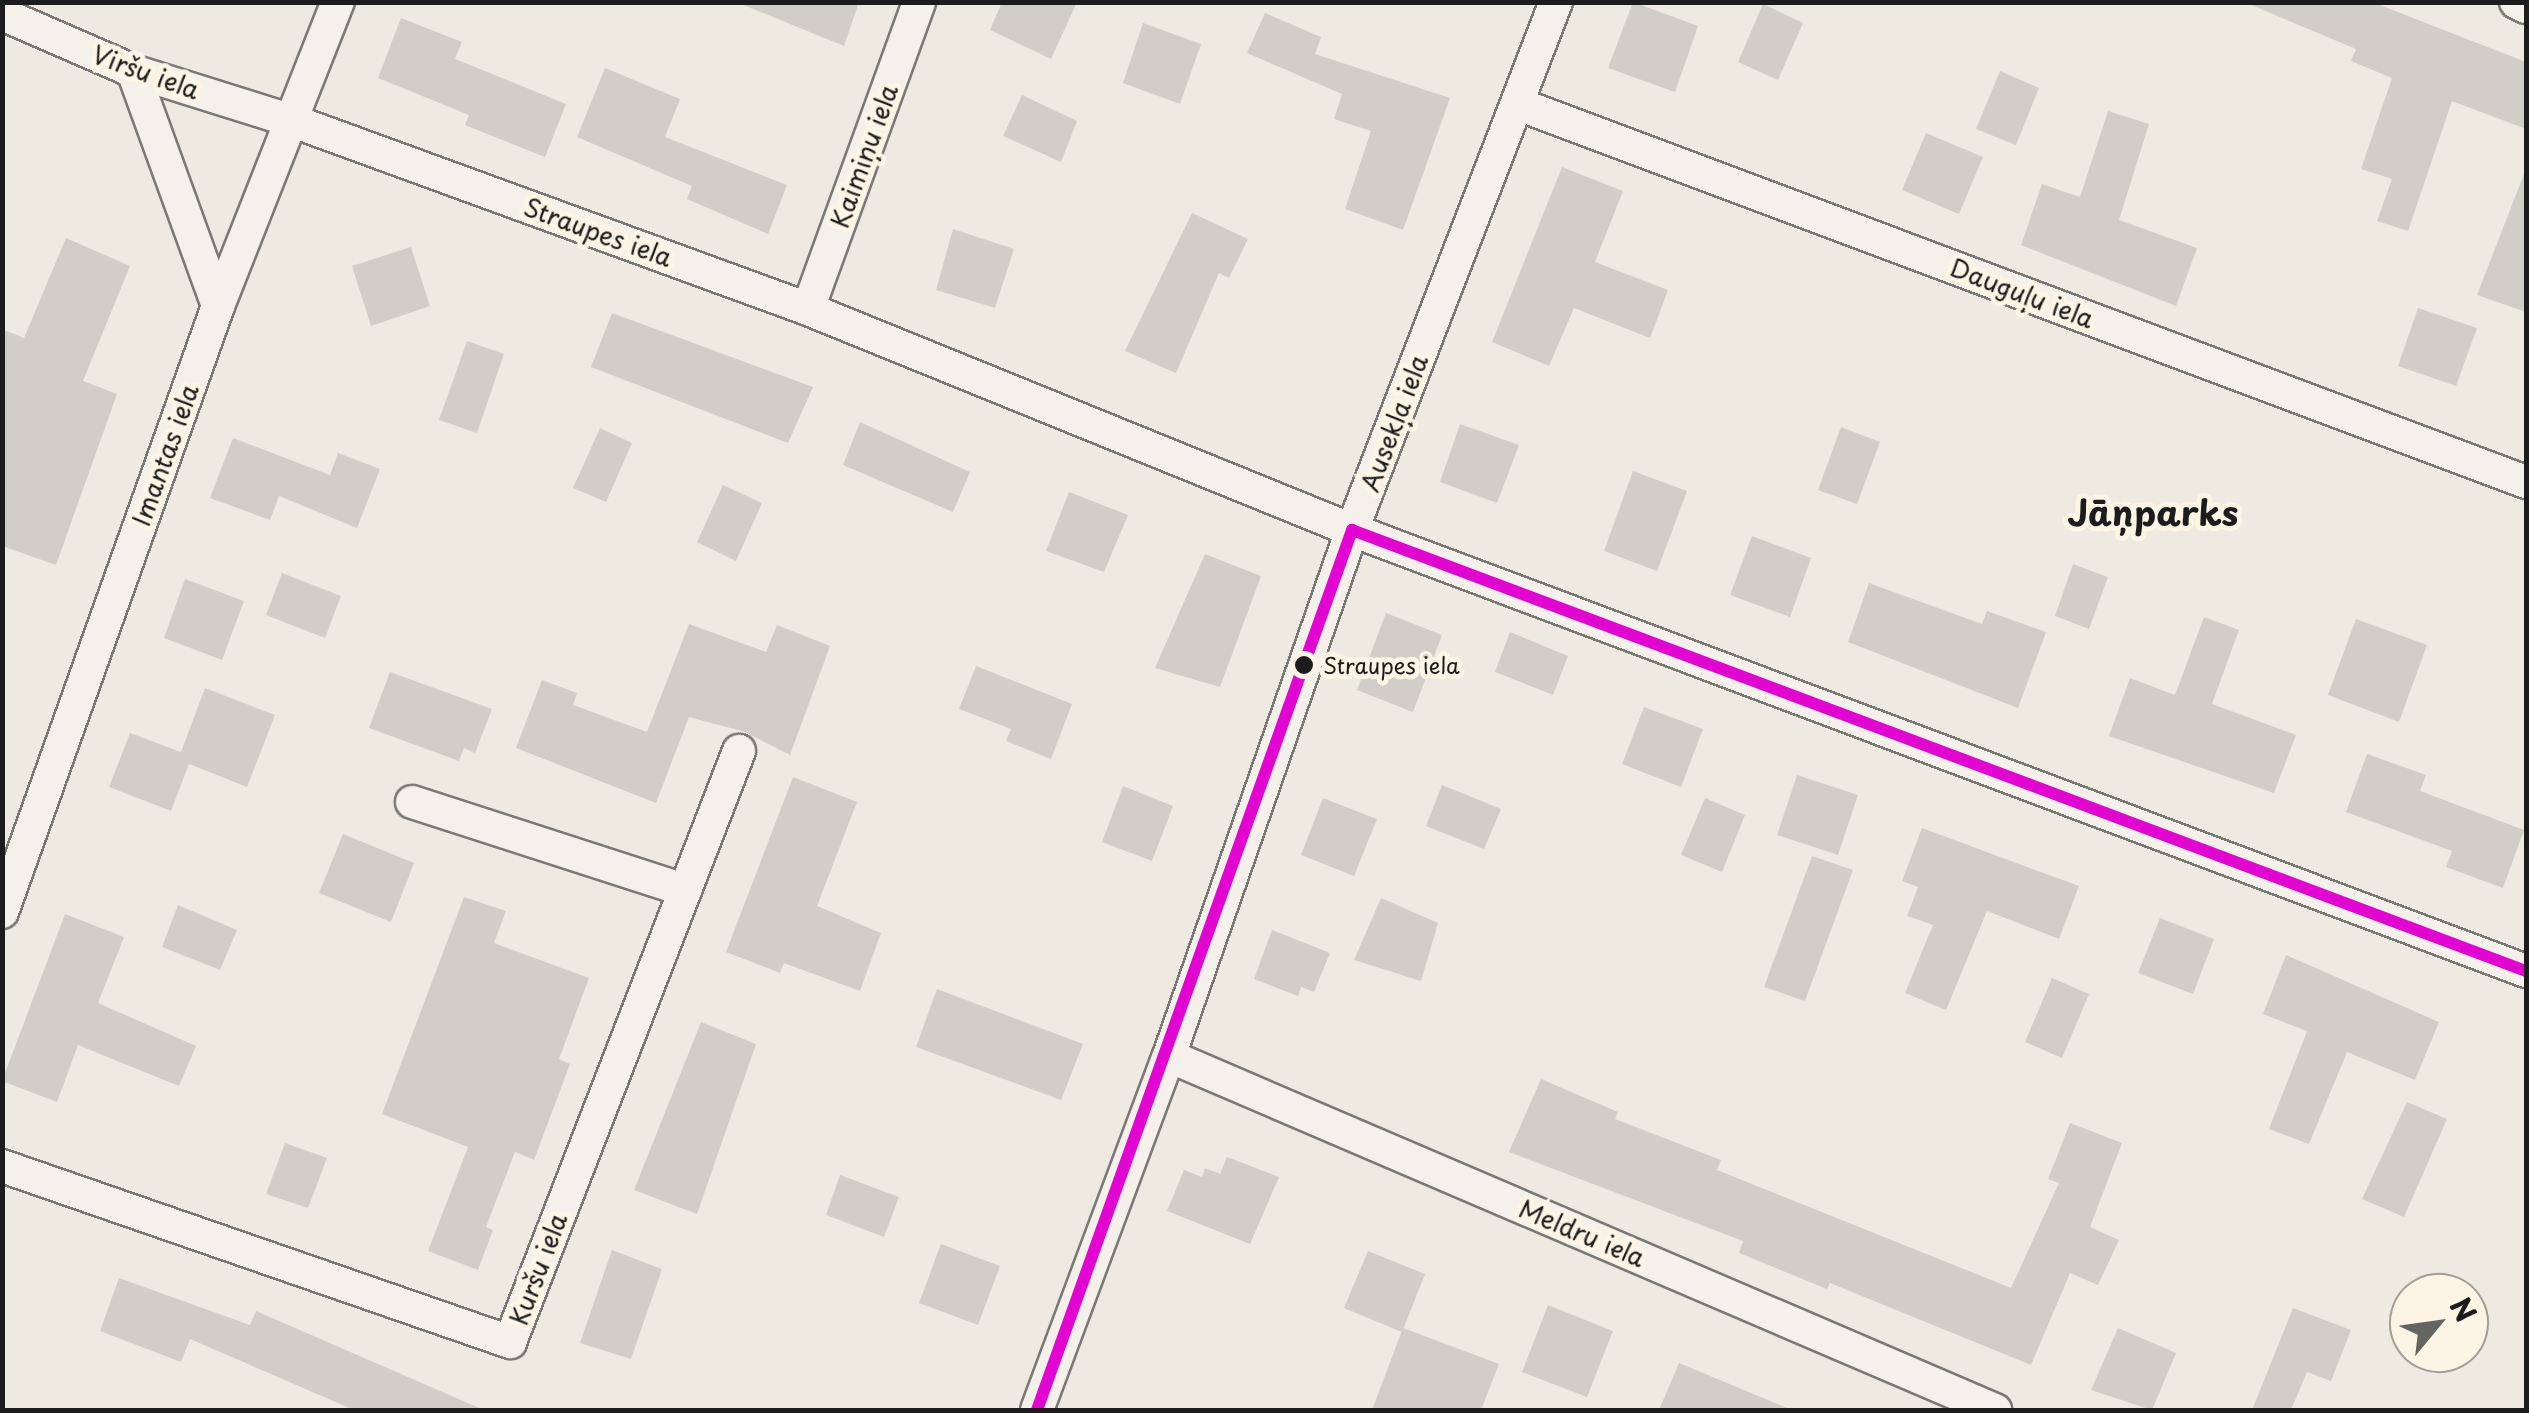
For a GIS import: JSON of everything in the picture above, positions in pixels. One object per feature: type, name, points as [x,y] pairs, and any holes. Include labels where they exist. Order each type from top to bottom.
[{"type":"street","name":"Imantas iela","points":[[2,912],[218,306],[338,2]]},
{"type":"street","name":"Kaimiņu iela","points":[[808,308],[920,2]]},
{"type":"street","name":"Ausekļa iela","points":[[1037,1410],[1170,1056],[1352,530],[1556,2]]},
{"type":"street","points":[[2516,2],[2526,6]]},
{"type":"street","name":"Viršu iela","points":[[2,14],[133,71],[293,121]]},
{"type":"street","points":[[133,71],[218,306]]},
{"type":"street","name":"Dauguļu iela","points":[[1518,104],[2526,482]]},
{"type":"street","name":"Straupes iela","points":[[293,121],[808,308],[1352,530],[2526,971]]},
{"type":"street","name":"Kuršu iela","points":[[2,1166],[510,1342],[739,751]]},
{"type":"street","points":[[412,802],[685,890]]},
{"type":"street","name":"Meldru iela","points":[[1170,1056],[1996,1410]]},
{"type":"building","points":[[736,2],[859,2],[844,46]]},
{"type":"building","points":[[1002,2],[1077,2],[1051,59],[990,30]]},
{"type":"building","points":[[1633,2],[1698,26],[1675,92],[1608,68]]},
{"type":"building","points":[[2244,2],[2372,2],[2526,62],[2526,129],[2452,101],[2408,231],[2377,221],[2392,179],[2361,169],[2392,78],[2351,61],[2356,49]]},
{"type":"building","points":[[1763,4],[1803,23],[1778,80],[1738,62]]},
{"type":"building","points":[[1265,13],[1321,37],[1315,54],[1450,98],[1403,230],[1345,209],[1371,131],[1334,119],[1342,94],[1247,53]]},
{"type":"building","points":[[401,18],[462,42],[455,59],[566,104],[545,157],[465,125],[469,115],[378,78]]},
{"type":"building","points":[[1143,23],[1201,44],[1180,104],[1123,83]]},
{"type":"building","points":[[605,68],[680,99],[665,137],[787,185],[768,234],[687,199],[692,186],[577,137]]},
{"type":"building","points":[[2000,71],[2039,88],[2016,145],[1976,129]]},
{"type":"building","points":[[1022,95],[1077,121],[1061,162],[1003,136]]},
{"type":"building","points":[[2108,111],[2149,124],[2119,220],[2197,248],[2176,306],[2021,245],[2042,184],[2080,197]]},
{"type":"building","points":[[1926,133],[1983,157],[1959,214],[1902,190]]},
{"type":"building","points":[[1562,167],[1623,191],[1595,262],[1668,290],[1650,338],[1574,308],[1549,366],[1492,342]]},
{"type":"building","points":[[2526,175],[2526,312],[2477,295]]},
{"type":"building","points":[[1192,213],[1248,239],[1229,278],[1219,273],[1176,373],[1125,351]]},
{"type":"building","points":[[953,229],[1014,249],[995,308],[936,290]]},
{"type":"building","points":[[66,238],[130,266],[83,381],[117,394],[56,565],[2,546],[2,329],[24,338]]},
{"type":"building","points":[[411,247],[430,306],[371,326],[352,266]]},
{"type":"building","points":[[2418,308],[2477,328],[2456,386],[2398,366]]},
{"type":"building","points":[[612,313],[813,387],[788,443],[591,367]]},
{"type":"building","points":[[467,341],[504,354],[477,433],[439,420]]},
{"type":"building","points":[[860,422],[970,472],[953,512],[843,465]]},
{"type":"building","points":[[1460,424],[1519,445],[1497,503],[1440,482]]},
{"type":"building","points":[[1841,427],[1880,442],[1857,504],[1818,490]]},
{"type":"building","points":[[600,428],[632,443],[606,502],[573,488]]},
{"type":"building","points":[[233,438],[330,475],[338,453],[380,469],[357,528],[279,496],[270,520],[210,498]]},
{"type":"building","points":[[1633,471],[1687,491],[1657,571],[1604,551]]},
{"type":"building","points":[[723,485],[762,503],[736,561],[697,542]]},
{"type":"building","points":[[1069,492],[1128,515],[1104,572],[1046,551]]},
{"type":"building","points":[[1752,536],[1811,558],[1790,617],[1730,595]]},
{"type":"building","points":[[1205,554],[1261,576],[1220,687],[1155,668]]},
{"type":"building","points":[[2073,564],[2108,577],[2089,629],[2055,616]]},
{"type":"building","points":[[282,573],[341,596],[325,638],[266,615]]},
{"type":"building","points":[[185,579],[244,601],[222,660],[164,638]]},
{"type":"building","points":[[1869,583],[1982,624],[1987,611],[2046,632],[2018,708],[1848,642]]},
{"type":"building","points":[[1386,613],[1442,635],[1413,712],[1357,690]]},
{"type":"building","points":[[2204,617],[2239,630],[2212,704],[2296,735],[2274,793],[2109,736],[2130,678],[2175,695]]},
{"type":"building","points":[[2356,619],[2427,645],[2399,722],[2328,695]]},
{"type":"building","points":[[689,624],[766,652],[777,625],[830,646],[790,755],[745,732],[689,717],[656,803],[516,748],[542,680],[577,693],[573,705],[647,732]]},
{"type":"building","points":[[1510,632],[1568,656],[1553,695],[1495,672]]},
{"type":"building","points":[[976,666],[1072,704],[1051,759],[1006,741],[1011,729],[959,709]]},
{"type":"building","points":[[390,672],[492,709],[475,753],[464,748],[459,761],[369,728]]},
{"type":"building","points":[[205,688],[275,715],[247,787],[189,764],[171,811],[109,787],[130,733],[181,752]]},
{"type":"building","points":[[1644,707],[1703,729],[1681,787],[1622,764]]},
{"type":"building","points":[[2367,754],[2426,775],[2420,791],[2524,830],[2503,888],[2446,867],[2452,851],[2346,812]]},
{"type":"building","points":[[1797,775],[1858,795],[1838,855],[1777,835]]},
{"type":"building","points":[[793,777],[857,802],[817,906],[881,933],[860,991],[784,963],[780,973],[726,952]]},
{"type":"building","points":[[1442,785],[1501,809],[1484,849],[1426,826]]},
{"type":"building","points":[[1123,786],[1173,806],[1152,861],[1102,842]]},
{"type":"building","points":[[1323,798],[1377,819],[1354,876],[1301,855]]},
{"type":"building","points":[[1705,798],[1745,815],[1722,872],[1681,855]]},
{"type":"building","points":[[1922,828],[2079,886],[2059,939],[1987,911],[1946,1010],[1905,993],[1933,925],[1907,916],[1918,887],[1902,881]]},
{"type":"building","points":[[343,834],[414,863],[391,922],[319,893]]},
{"type":"building","points":[[1812,856],[1853,870],[1805,1001],[1764,987]]},
{"type":"building","points":[[464,897],[506,911],[494,943],[589,978],[559,1059],[570,1064],[534,1160],[515,1152],[486,1227],[493,1230],[478,1270],[428,1251],[468,1147],[382,1114]]},
{"type":"building","points":[[1381,898],[1438,923],[1421,981],[1354,960]]},
{"type":"building","points":[[178,905],[237,930],[220,970],[162,947]]},
{"type":"building","points":[[65,914],[124,937],[98,1003],[196,1046],[179,1086],[78,1045],[57,1102],[2,1081]]},
{"type":"building","points":[[2160,918],[2214,939],[2193,994],[2138,973]]},
{"type":"building","points":[[1272,930],[1330,953],[1314,992],[1301,987],[1298,996],[1254,979]]},
{"type":"building","points":[[2286,955],[2439,1022],[2415,1080],[2347,1052],[2309,1144],[2269,1129],[2307,1031],[2263,1014]]},
{"type":"building","points":[[2052,978],[2089,994],[2062,1058],[2025,1042]]},
{"type":"building","points":[[937,989],[1083,1044],[1061,1100],[916,1047]]},
{"type":"building","points":[[701,1022],[756,1044],[697,1214],[634,1190]]},
{"type":"building","points":[[1541,1079],[1618,1112],[1615,1119],[1721,1160],[1717,1170],[2011,1288],[2059,1183],[2048,1179],[2070,1123],[2122,1143],[2090,1227],[2119,1240],[2098,1285],[2070,1273],[2031,1365],[1830,1283],[1827,1289],[1739,1253],[1743,1241],[1509,1152]]},
{"type":"building","points":[[2407,1102],[2447,1119],[2404,1217],[2362,1199]]},
{"type":"building","points":[[285,1143],[327,1158],[308,1208],[266,1194]]},
{"type":"building","points":[[1227,1157],[1279,1177],[1250,1244],[1167,1211],[1184,1170],[1202,1177],[1205,1168],[1220,1174]]},
{"type":"building","points":[[840,1175],[899,1197],[884,1237],[826,1215]]},
{"type":"building","points":[[941,1244],[1000,1266],[978,1325],[919,1303]]},
{"type":"building","points":[[612,1250],[662,1269],[631,1359],[580,1343]]},
{"type":"building","points":[[1368,1251],[1425,1274],[1402,1332],[1344,1308]]},
{"type":"building","points":[[119,1278],[250,1325],[256,1311],[484,1410],[354,1410],[190,1339],[181,1362],[100,1331]]},
{"type":"building","points":[[1548,1305],[1613,1331],[1587,1397],[1522,1372]]},
{"type":"building","points":[[2293,1308],[2351,1330],[2331,1381],[2307,1372],[2291,1410],[2252,1410]]},
{"type":"building","points":[[1403,1328],[1499,1364],[1481,1410],[1372,1410]]},
{"type":"building","points":[[2118,1328],[2176,1353],[2152,1410],[2091,1390]]},
{"type":"building","points":[[1679,1363],[1792,1410],[1659,1410]]},
{"type":"transit line","points":[[1037,1410],[1352,530],[2526,971]]},
{"type":"place","name":"Straupes iela","points":[[1304,665]]},
{"type":"district","name":"Jāņparks","points":[[2153,512]]}]
